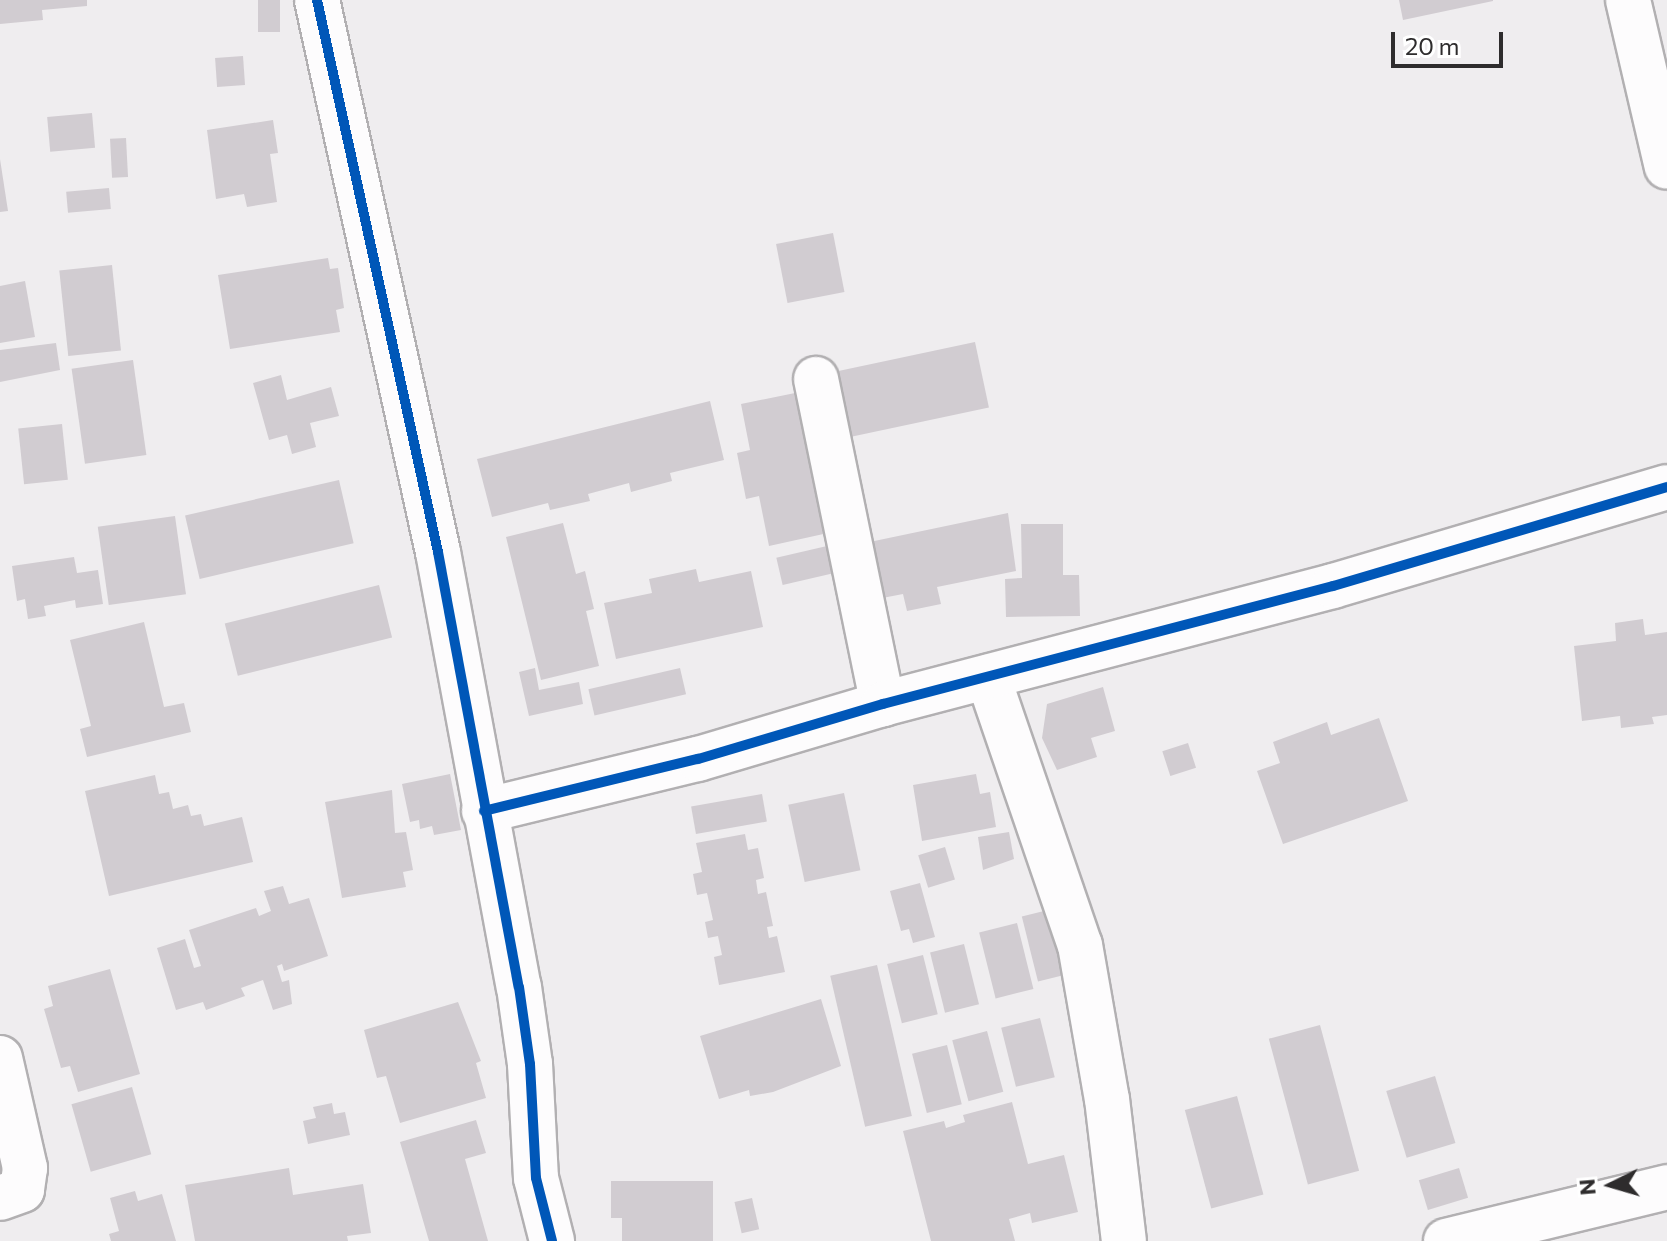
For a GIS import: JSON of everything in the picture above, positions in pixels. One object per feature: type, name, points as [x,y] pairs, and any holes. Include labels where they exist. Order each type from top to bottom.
[{"type":"street","points":[[317,0],[438,552],[519,987],[530,1064],[536,1178],[552,1241]]},
{"type":"street","points":[[1628,0],[1667,167]]},
{"type":"street","points":[[816,379],[883,704]]},
{"type":"street","points":[[484,811],[698,759],[883,704],[1333,586],[1667,487]]},
{"type":"street","points":[[988,677],[1080,945],[1107,1099],[1124,1241]]},
{"type":"street","points":[[0,1058],[25,1168],[22,1190],[0,1198]]},
{"type":"street","points":[[1473,1238],[1667,1187]]},
{"type":"building","points":[[0,0],[87,0],[87,6],[42,10],[43,20],[0,24]]},
{"type":"building","points":[[258,0],[280,0],[280,32],[258,32]]},
{"type":"building","points":[[1399,0],[1493,0],[1493,1],[1403,20]]},
{"type":"building","points":[[243,56],[245,85],[217,87],[215,58]]},
{"type":"building","points":[[92,113],[95,148],[50,152],[47,117]]},
{"type":"building","points":[[273,120],[278,153],[270,154],[277,202],[247,207],[244,194],[216,199],[207,130]]},
{"type":"building","points":[[126,138],[128,177],[112,178],[110,139]]},
{"type":"building","points":[[0,159],[8,211],[0,212]]},
{"type":"building","points":[[109,188],[111,209],[68,213],[66,192]]},
{"type":"building","points":[[833,233],[844,292],[788,303],[776,244]]},
{"type":"building","points":[[328,258],[330,269],[338,268],[344,308],[336,310],[340,332],[230,349],[218,275]]},
{"type":"building","points":[[112,265],[121,351],[68,356],[59,271]]},
{"type":"building","points":[[25,281],[35,337],[0,343],[0,286]]},
{"type":"building","points":[[975,342],[989,408],[844,438],[830,373]]},
{"type":"building","points":[[56,343],[60,370],[0,382],[0,350]]},
{"type":"building","points":[[133,360],[146,455],[85,464],[72,369]]},
{"type":"building","points":[[281,375],[287,400],[331,387],[339,416],[310,423],[316,447],[292,454],[287,435],[269,440],[253,383]]},
{"type":"building","points":[[800,392],[828,533],[769,546],[759,496],[746,499],[737,453],[750,450],[741,404]]},
{"type":"building","points":[[710,401],[724,460],[670,473],[672,481],[631,492],[629,483],[588,494],[590,501],[550,510],[548,503],[492,517],[477,459]]},
{"type":"building","points":[[62,424],[68,480],[24,484],[18,429]]},
{"type":"building","points":[[339,480],[354,543],[200,579],[185,516]]},
{"type":"building","points":[[1008,513],[1016,571],[937,587],[941,604],[907,611],[903,594],[872,600],[860,544]]},
{"type":"building","points":[[175,516],[186,594],[109,605],[98,527]]},
{"type":"building","points":[[563,523],[576,574],[585,571],[594,609],[586,611],[599,666],[541,680],[506,537]]},
{"type":"building","points":[[1021,524],[1063,524],[1063,575],[1079,575],[1080,616],[1006,617],[1005,579],[1022,578]]},
{"type":"building","points":[[827,546],[833,573],[783,585],[776,558]]},
{"type":"building","points":[[74,557],[77,573],[98,570],[103,604],[76,608],[75,600],[44,606],[46,616],[28,619],[25,599],[17,601],[12,566]]},
{"type":"building","points":[[696,569],[699,582],[751,571],[763,627],[616,659],[604,603],[652,593],[649,579]]},
{"type":"building","points":[[379,585],[392,637],[238,676],[225,623]]},
{"type":"building","points":[[1643,619],[1645,635],[1667,632],[1667,715],[1652,717],[1654,724],[1621,728],[1620,716],[1582,721],[1574,646],[1616,641],[1615,623]]},
{"type":"building","points":[[144,622],[164,707],[184,703],[191,732],[87,757],[80,729],[91,726],[70,640]]},
{"type":"building","points":[[535,668],[539,690],[579,682],[583,704],[529,716],[519,672]]},
{"type":"building","points":[[680,668],[686,694],[594,715],[588,689]]},
{"type":"building","points":[[1103,687],[1115,731],[1091,738],[1097,757],[1057,770],[1042,738],[1047,704]]},
{"type":"building","points":[[1379,718],[1408,801],[1283,844],[1257,771],[1280,763],[1273,742],[1327,722],[1331,735]]},
{"type":"building","points":[[1188,743],[1196,768],[1170,776],[1162,751]]},
{"type":"building","points":[[450,774],[461,830],[434,835],[432,826],[420,829],[419,820],[410,822],[402,784]]},
{"type":"building","points":[[976,774],[980,794],[990,792],[996,827],[922,841],[913,785]]},
{"type":"building","points":[[155,775],[159,794],[169,792],[173,809],[188,805],[191,816],[201,814],[204,826],[242,817],[253,862],[109,896],[85,791]]},
{"type":"building","points":[[392,790],[395,833],[406,832],[413,870],[403,872],[406,887],[342,898],[325,802]]},
{"type":"building","points":[[844,793],[860,870],[805,882],[788,805]]},
{"type":"building","points":[[762,794],[767,822],[696,834],[691,807]]},
{"type":"building","points":[[1009,832],[1014,859],[983,870],[978,837]]},
{"type":"building","points":[[745,834],[748,850],[758,848],[764,878],[756,880],[758,894],[766,892],[773,926],[767,927],[769,938],[777,936],[785,972],[719,985],[714,957],[722,955],[718,936],[708,938],[705,922],[713,920],[707,893],[697,895],[693,874],[702,872],[696,843]]},
{"type":"building","points":[[945,847],[955,880],[928,888],[918,855]]},
{"type":"building","points":[[920,883],[935,937],[913,943],[909,929],[901,931],[890,891]]},
{"type":"building","points":[[283,886],[289,904],[309,898],[328,956],[284,971],[282,964],[277,966],[282,982],[289,980],[292,1004],[273,1010],[263,980],[241,988],[245,996],[206,1010],[203,1002],[176,1010],[157,948],[185,939],[194,968],[201,966],[189,930],[256,908],[259,916],[271,911],[264,891]]},
{"type":"building","points":[[1048,910],[1064,975],[1038,982],[1022,917]]},
{"type":"building","points":[[1017,923],[1033,989],[996,998],[979,932]]},
{"type":"building","points":[[964,944],[979,1004],[945,1013],[930,952]]},
{"type":"building","points":[[923,955],[938,1014],[902,1023],[887,964]]},
{"type":"building","points":[[877,965],[912,1116],[865,1127],[830,976]]},
{"type":"building","points":[[110,969],[140,1074],[78,1092],[70,1066],[61,1068],[44,1009],[53,1006],[48,986]]},
{"type":"building","points":[[821,999],[841,1066],[773,1092],[750,1096],[749,1090],[719,1099],[700,1036]]},
{"type":"building","points":[[458,1002],[481,1061],[476,1063],[486,1098],[400,1123],[386,1076],[377,1078],[364,1030]]},
{"type":"building","points":[[1040,1018],[1055,1077],[1016,1087],[1001,1028]]},
{"type":"building","points":[[1320,1025],[1359,1171],[1308,1185],[1269,1039]]},
{"type":"building","points":[[987,1031],[1003,1092],[969,1101],[952,1040]]},
{"type":"building","points":[[947,1045],[962,1104],[927,1113],[912,1054]]},
{"type":"building","points":[[1435,1076],[1455,1143],[1407,1158],[1386,1091]]},
{"type":"building","points":[[132,1087],[151,1154],[91,1172],[71,1104]]},
{"type":"building","points":[[1237,1096],[1263,1195],[1211,1209],[1185,1110]]},
{"type":"building","points":[[1012,1102],[1028,1164],[1064,1155],[1078,1212],[1032,1223],[1030,1213],[1009,1219],[1015,1241],[931,1241],[903,1131],[944,1121],[946,1128],[965,1122],[963,1115]]},
{"type":"building","points":[[332,1103],[334,1114],[345,1112],[350,1135],[308,1144],[303,1121],[316,1118],[313,1107]]},
{"type":"building","points":[[476,1120],[486,1153],[465,1159],[488,1241],[429,1241],[400,1142]]},
{"type":"building","points":[[289,1168],[293,1195],[363,1184],[371,1233],[347,1236],[348,1241],[195,1241],[185,1185]]},
{"type":"building","points":[[1459,1168],[1468,1198],[1428,1210],[1419,1180]]},
{"type":"building","points":[[611,1181],[713,1181],[713,1241],[622,1241],[622,1218],[611,1218]]},
{"type":"building","points":[[135,1191],[138,1201],[162,1194],[176,1241],[111,1241],[109,1234],[119,1231],[110,1198]]},
{"type":"building","points":[[752,1198],[759,1229],[742,1233],[734,1202]]},
{"type":"cycle path","points":[[317,0],[438,552],[519,987],[530,1064],[536,1178],[552,1241]]},
{"type":"cycle path","points":[[484,811],[698,759],[883,704],[1333,586],[1667,487]]}]
